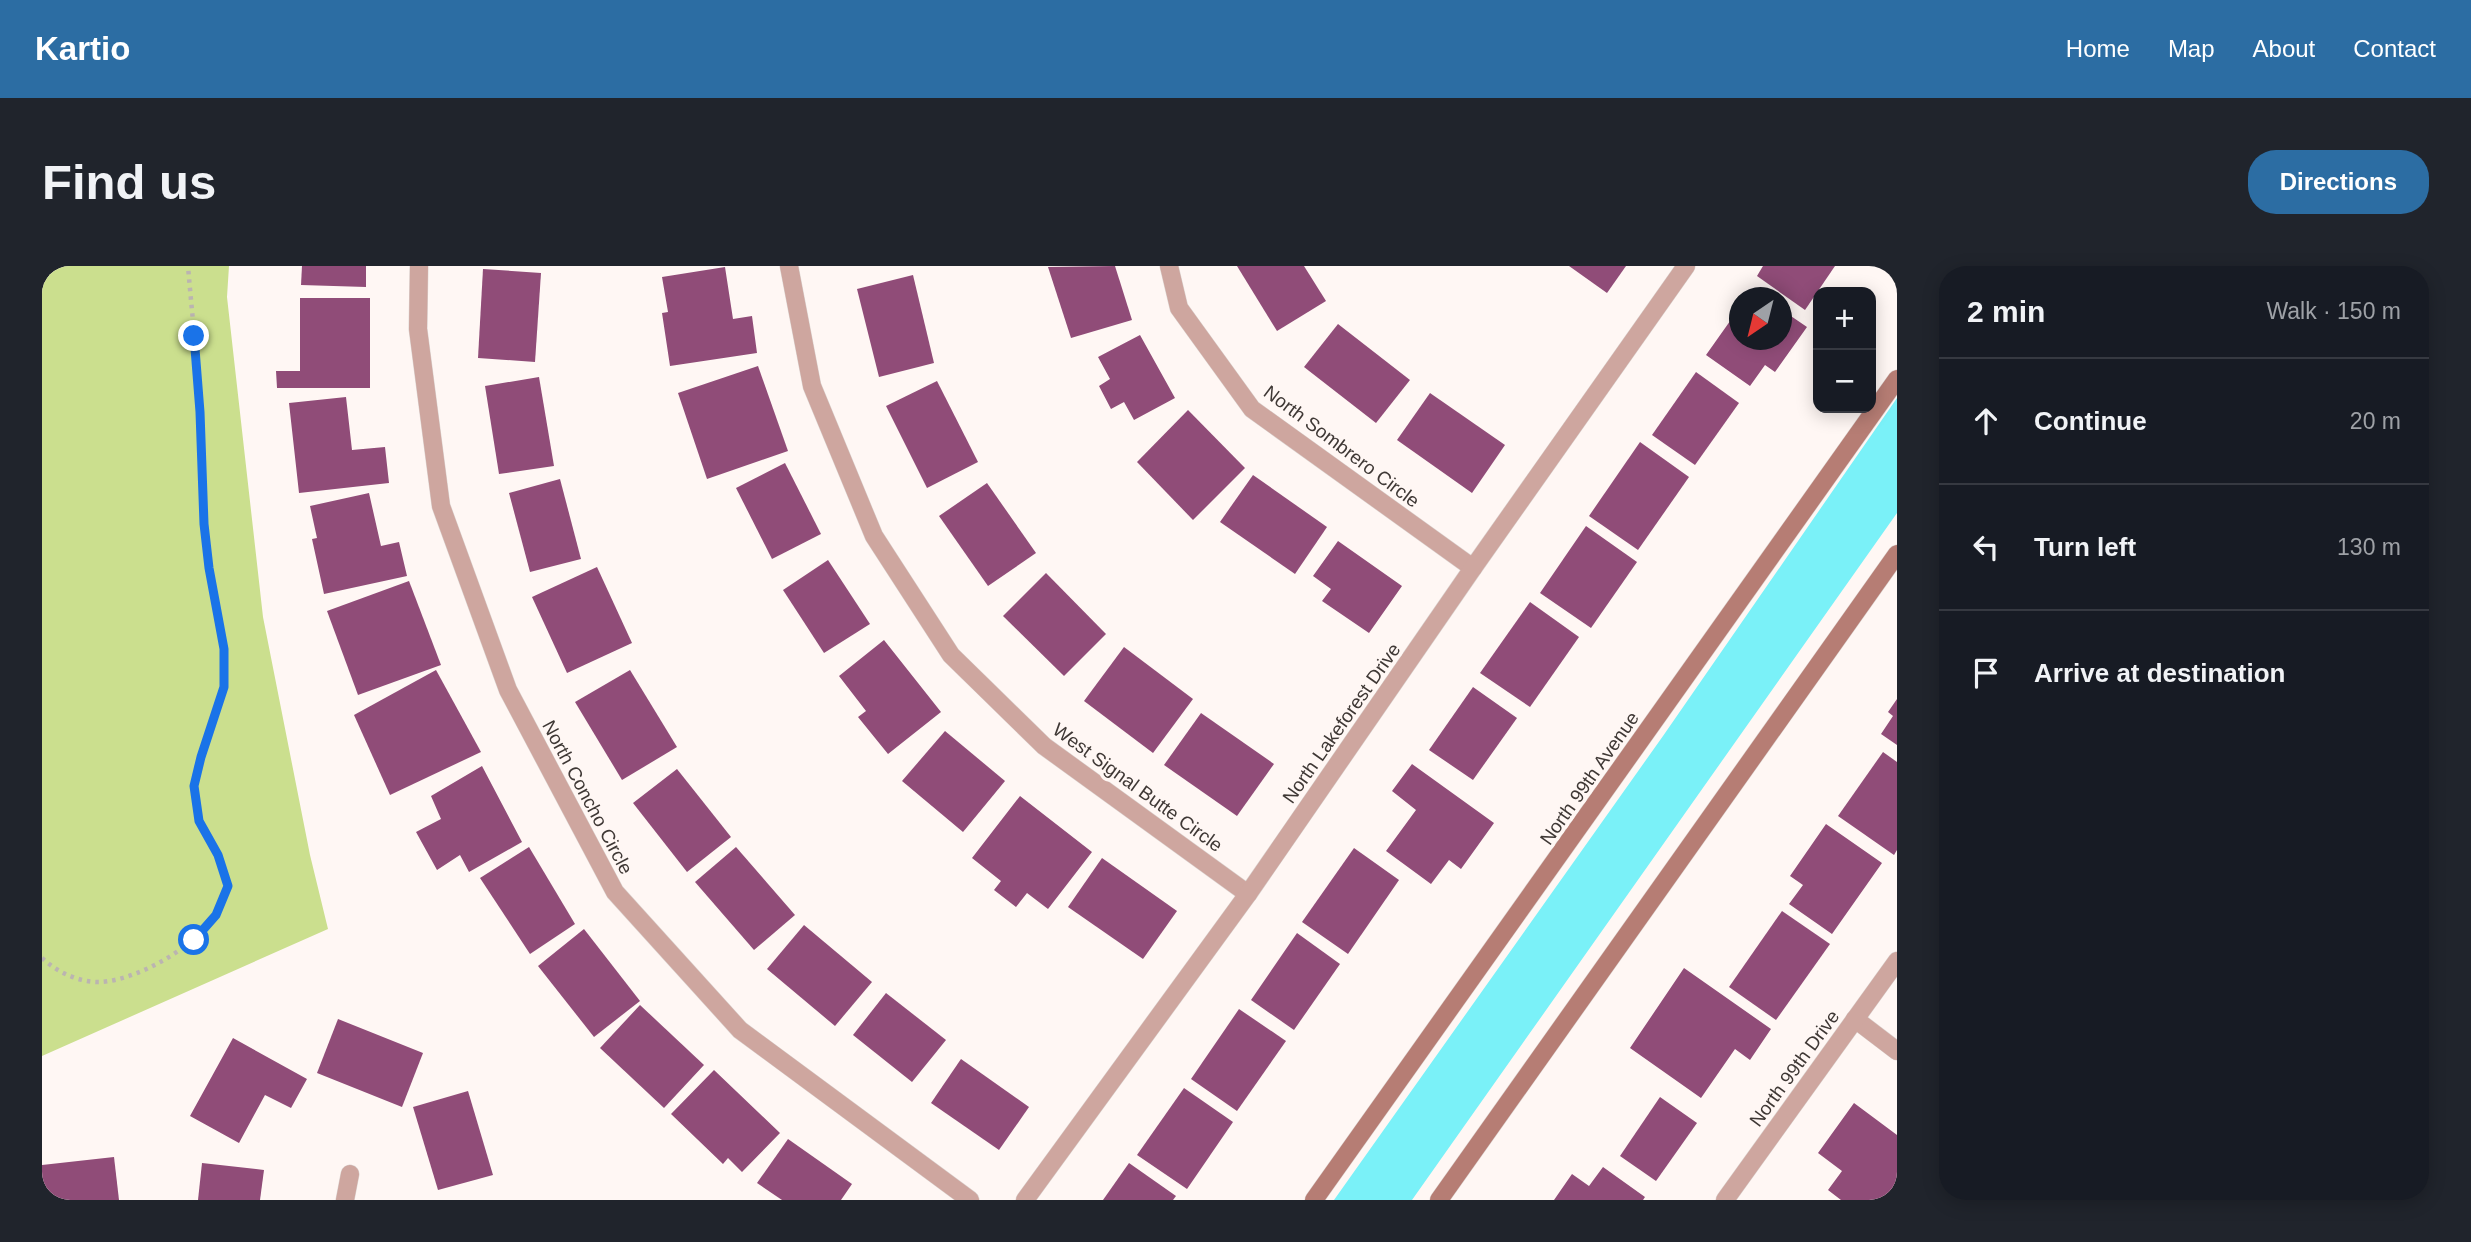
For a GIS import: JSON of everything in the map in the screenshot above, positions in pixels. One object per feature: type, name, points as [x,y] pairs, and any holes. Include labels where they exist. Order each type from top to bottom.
[{"type":"main road","name":"North 99th Avenue","points":[[1314,1200],[1897,379]]},
{"type":"main road","points":[[1439,1200],[1895,561]]},
{"type":"street","name":"North Concho Circle","points":[[419,266],[418,329],[441,506],[508,690],[615,892],[740,1030],[970,1200]]},
{"type":"street","name":"West Signal Butte Circle","points":[[789,266],[812,386],[874,536],[951,655],[1044,746],[1248,894]]},
{"type":"street","name":"North Sombrero Circle","points":[[1169,266],[1179,308],[1252,409],[1473,568]]},
{"type":"street","name":"North Lakeforest Drive","points":[[1025,1200],[1248,894],[1686,266]]},
{"type":"street","name":"North 99th Drive","points":[[1725,1200],[1897,961]]},
{"type":"street","points":[[1855,1019],[1897,1051]]},
{"type":"street","points":[[345,1200],[350,1174]]},
{"type":"path","points":[[42,958],[53,969],[98,982],[128,977],[159,963],[194,940],[216,915],[228,886],[218,855],[199,821],[194,786],[224,687],[224,649],[204,524],[200,412],[188,266]]},
{"type":"green space","points":[[42,266],[229,266],[227,297],[263,617],[310,855],[328,929],[42,1056]]},
{"type":"water","points":[[1897,398],[1897,513],[1412,1200],[1334,1200],[1663,736]]},
{"type":"building","points":[[302,266],[366,266],[366,287],[301,285]]},
{"type":"building","points":[[1115,266],[1132,320],[1071,338],[1048,267]]},
{"type":"building","points":[[1237,266],[1304,266],[1326,301],[1277,331]]},
{"type":"building","points":[[1569,266],[1626,266],[1607,293]]},
{"type":"building","points":[[1763,266],[1835,266],[1821,287],[1813,287],[1813,298],[1805,310],[1792,301],[1792,287],[1773,287],[1757,276]]},
{"type":"building","points":[[725,267],[733,319],[752,316],[757,353],[670,366],[662,313],[668,312],[662,277]]},
{"type":"building","points":[[483,269],[541,273],[535,362],[478,358]]},
{"type":"building","points":[[913,275],[934,363],[879,377],[857,289]]},
{"type":"building","points":[[300,298],[370,298],[370,388],[277,388],[276,371],[300,371]]},
{"type":"building","points":[[1792,317],[1807,327],[1792,348]]},
{"type":"building","points":[[1729,323],[1729,350],[1791,350],[1775,372],[1765,365],[1750,386],[1706,355]]},
{"type":"building","points":[[1338,324],[1410,380],[1376,423],[1304,367]]},
{"type":"building","points":[[1140,335],[1175,398],[1134,420],[1124,402],[1111,409],[1099,386],[1110,379],[1098,357]]},
{"type":"building","points":[[758,366],[788,451],[707,479],[678,393]]},
{"type":"building","points":[[1696,372],[1739,403],[1695,465],[1652,435]]},
{"type":"building","points":[[539,377],[554,466],[499,474],[485,386]]},
{"type":"building","points":[[937,381],[978,462],[927,488],[886,406]]},
{"type":"building","points":[[1430,393],[1505,445],[1472,493],[1397,440]]},
{"type":"building","points":[[346,397],[352,450],[385,447],[389,483],[299,493],[289,403]]},
{"type":"building","points":[[1188,410],[1245,468],[1193,520],[1137,462]]},
{"type":"building","points":[[1640,442],[1689,477],[1638,550],[1589,516]]},
{"type":"building","points":[[785,463],[821,534],[772,559],[736,488]]},
{"type":"building","points":[[1253,475],[1327,527],[1295,574],[1220,522]]},
{"type":"building","points":[[560,479],[581,559],[530,572],[509,493]]},
{"type":"building","points":[[987,483],[1036,553],[988,586],[939,516]]},
{"type":"building","points":[[369,493],[381,546],[399,542],[407,576],[324,594],[312,539],[317,538],[310,506]]},
{"type":"building","points":[[1586,526],[1637,562],[1591,628],[1540,593]]},
{"type":"building","points":[[1338,541],[1402,586],[1369,633],[1322,601],[1331,589],[1313,576]]},
{"type":"building","points":[[828,560],[870,624],[824,653],[783,590]]},
{"type":"building","points":[[597,567],[632,643],[567,673],[532,597]]},
{"type":"building","points":[[1046,573],[1106,634],[1064,676],[1003,616]]},
{"type":"building","points":[[409,581],[441,665],[358,695],[327,611]]},
{"type":"building","points":[[1530,602],[1579,637],[1530,707],[1480,673]]},
{"type":"building","points":[[884,640],[941,712],[888,754],[858,717],[866,711],[839,676]]},
{"type":"building","points":[[1124,647],[1193,699],[1153,753],[1084,701]]},
{"type":"building","points":[[436,670],[481,752],[390,795],[354,715]]},
{"type":"building","points":[[630,670],[677,747],[622,780],[575,702]]},
{"type":"building","points":[[1473,687],[1517,718],[1473,780],[1429,750]]},
{"type":"building","points":[[1897,699],[1897,745],[1881,734],[1893,716],[1888,712]]},
{"type":"building","points":[[1201,713],[1274,764],[1237,816],[1164,765]]},
{"type":"building","points":[[945,731],[1005,781],[963,832],[902,781]]},
{"type":"building","points":[[1883,752],[1897,762],[1897,850],[1894,855],[1838,816]]},
{"type":"building","points":[[1412,764],[1494,823],[1461,869],[1449,860],[1431,884],[1386,851],[1416,810],[1392,791]]},
{"type":"building","points":[[482,766],[522,842],[469,872],[460,855],[437,870],[416,832],[441,819],[431,796]]},
{"type":"building","points":[[677,769],[731,837],[687,872],[633,803]]},
{"type":"building","points":[[1020,796],[1092,852],[1048,909],[1027,893],[1016,907],[994,890],[1001,881],[972,858]]},
{"type":"building","points":[[1826,824],[1882,863],[1832,934],[1789,904],[1803,885],[1790,876]]},
{"type":"building","points":[[529,847],[575,924],[530,954],[480,878]]},
{"type":"building","points":[[736,847],[795,915],[754,950],[695,882]]},
{"type":"building","points":[[1354,848],[1399,880],[1348,954],[1302,922]]},
{"type":"building","points":[[1102,858],[1177,911],[1143,959],[1068,907]]},
{"type":"building","points":[[1782,911],[1830,944],[1776,1020],[1729,987]]},
{"type":"building","points":[[804,925],[872,982],[835,1026],[767,969]]},
{"type":"building","points":[[584,929],[640,1001],[594,1037],[538,966]]},
{"type":"building","points":[[1297,933],[1340,964],[1294,1030],[1251,1000]]},
{"type":"building","points":[[1684,968],[1771,1029],[1750,1060],[1735,1049],[1701,1098],[1630,1048]]},
{"type":"building","points":[[886,993],[946,1040],[912,1082],[853,1035]]},
{"type":"building","points":[[640,1005],[704,1065],[664,1108],[600,1048]]},
{"type":"building","points":[[1239,1009],[1286,1041],[1237,1111],[1191,1079]]},
{"type":"building","points":[[338,1019],[423,1053],[402,1107],[317,1073]]},
{"type":"building","points":[[233,1038],[307,1079],[291,1108],[265,1095],[239,1143],[190,1116]]},
{"type":"building","points":[[961,1059],[1029,1107],[999,1150],[931,1103]]},
{"type":"building","points":[[714,1070],[780,1133],[742,1172],[728,1158],[723,1164],[671,1114]]},
{"type":"building","points":[[1184,1088],[1233,1122],[1187,1189],[1137,1155]]},
{"type":"building","points":[[468,1091],[493,1175],[438,1190],[413,1107]]},
{"type":"building","points":[[1660,1097],[1697,1123],[1656,1181],[1620,1156]]},
{"type":"building","points":[[1854,1103],[1897,1135],[1897,1196],[1894,1200],[1841,1200],[1828,1190],[1842,1171],[1818,1153]]},
{"type":"building","points":[[788,1139],[852,1184],[841,1200],[782,1200],[757,1183]]},
{"type":"building","points":[[114,1157],[119,1200],[42,1200],[42,1165]]},
{"type":"building","points":[[202,1163],[264,1170],[260,1200],[198,1200]]},
{"type":"building","points":[[1129,1163],[1176,1196],[1173,1200],[1103,1200]]},
{"type":"building","points":[[1603,1167],[1645,1197],[1643,1200],[1554,1200],[1572,1174],[1589,1186]]},
{"type":"route","points":[[194,336],[204,524],[224,649],[224,687],[194,786],[199,821],[218,855],[228,886],[216,915],[194,940]]}]
